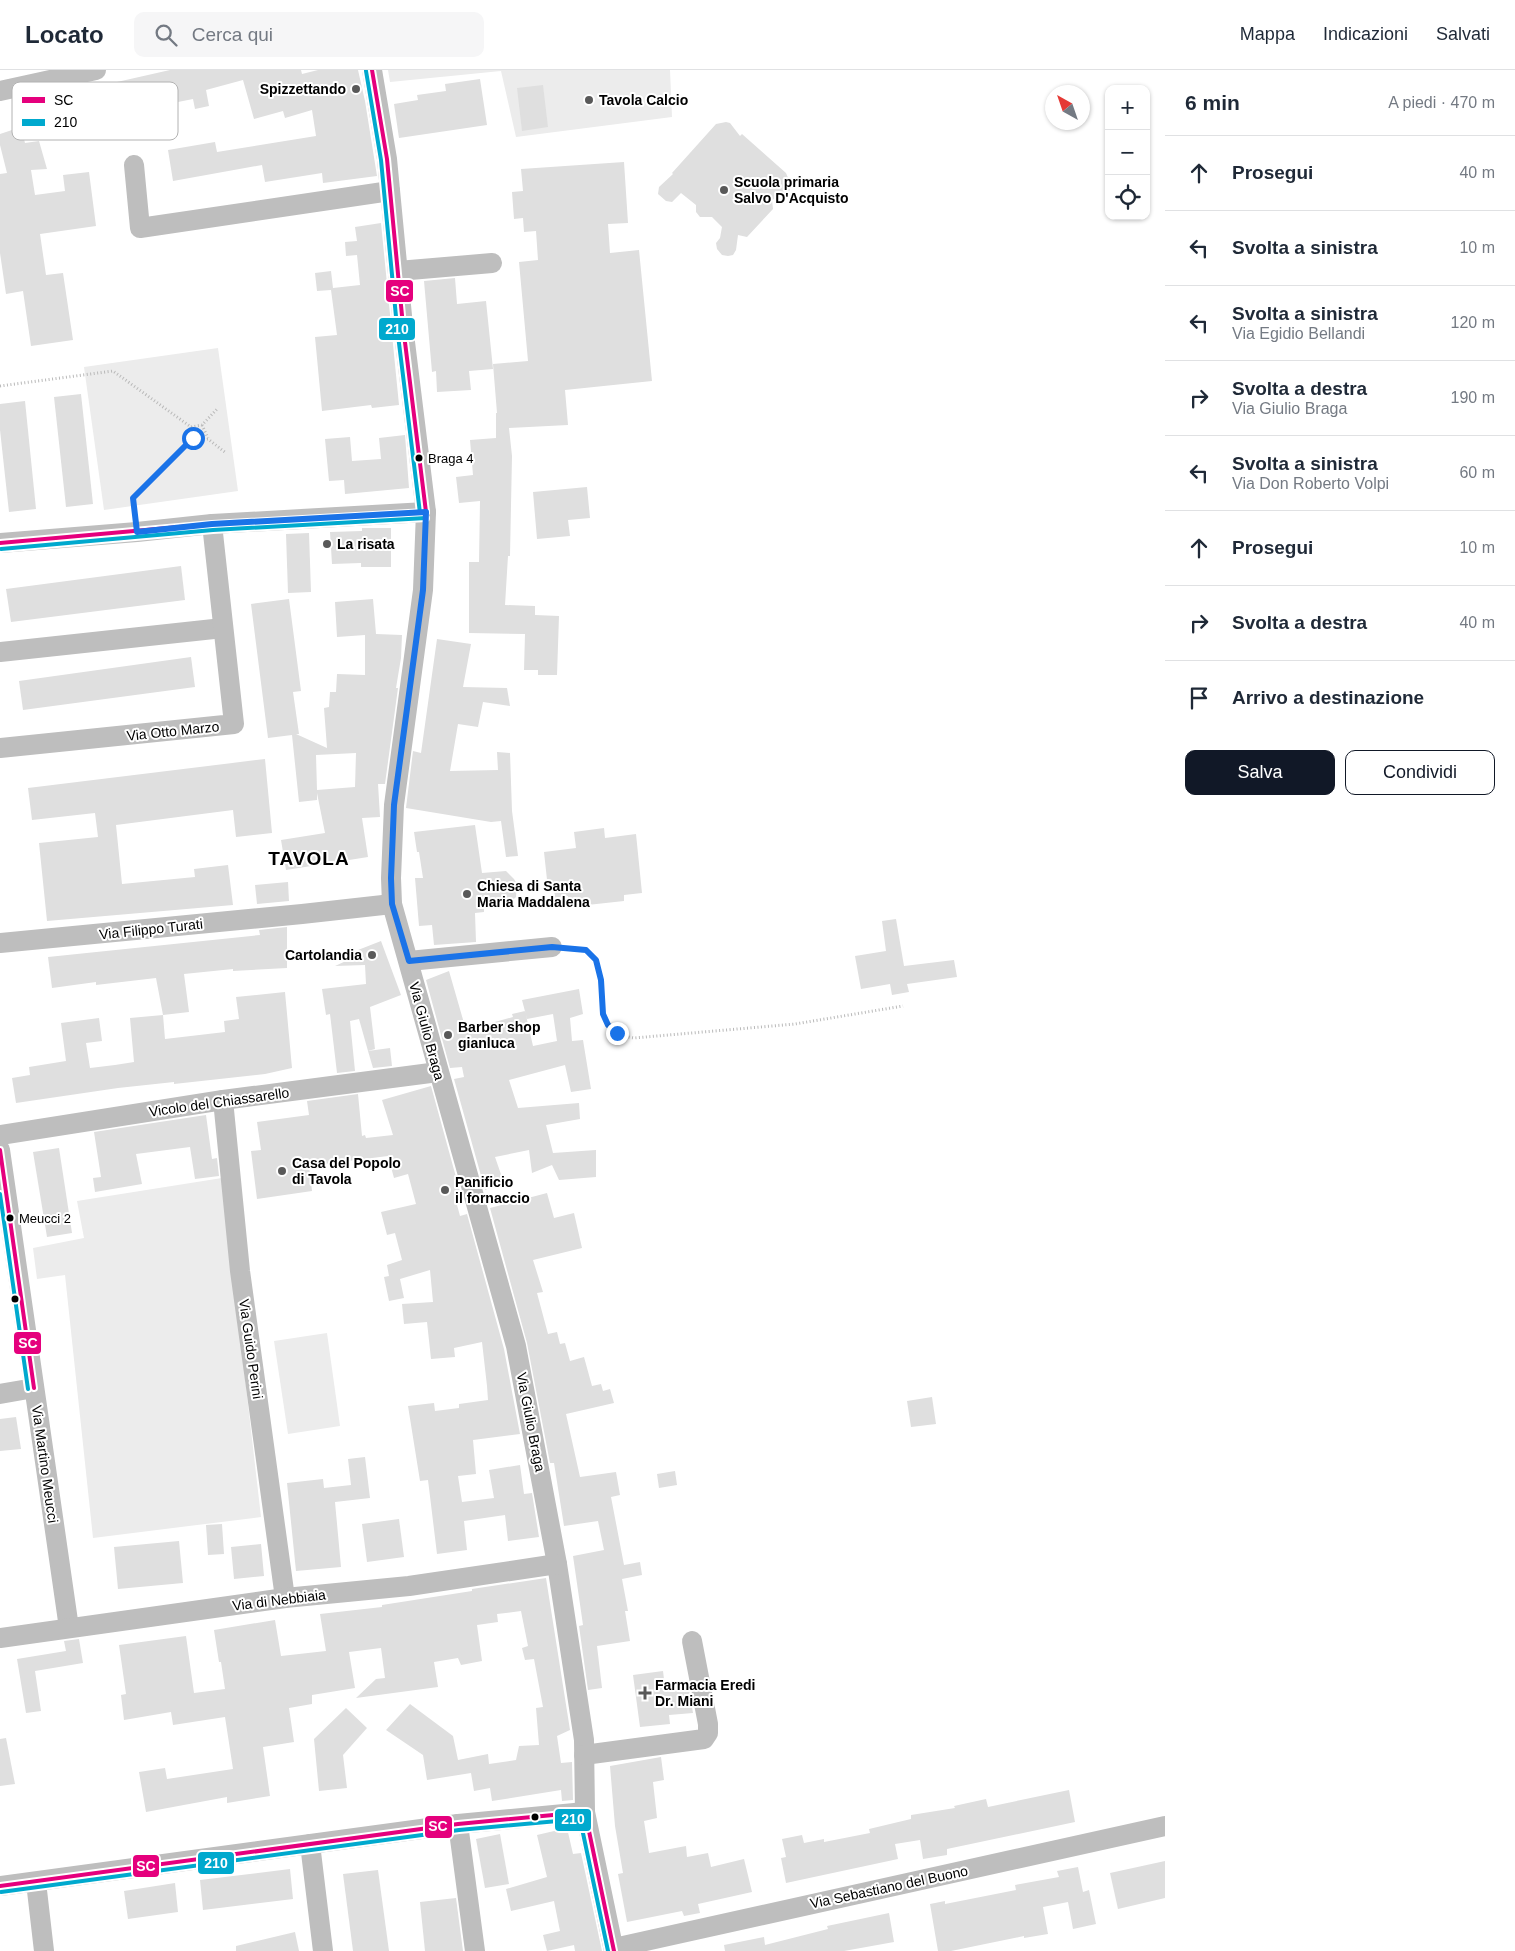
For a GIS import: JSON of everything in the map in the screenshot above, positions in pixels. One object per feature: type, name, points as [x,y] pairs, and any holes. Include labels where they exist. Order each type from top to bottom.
[{"type":"street","points":[[41,82],[96,70]]},
{"type":"street","name":"Via Giulio Braga","points":[[372,70],[387,159],[426,512],[423,590],[394,805],[392,904],[516,1346],[557,1564],[584,1740],[585,1812],[614,1949]]},
{"type":"street","points":[[134,166],[140,228],[390,191]]},
{"type":"street","points":[[398,271],[492,263]]},
{"type":"street","points":[[0,543],[212,524],[426,512]]},
{"type":"street","name":"Via Otto Marzo","points":[[0,748],[234,724],[212,524]]},
{"type":"street","points":[[0,652],[223,628]]},
{"type":"street","name":"Via Filippo Turati","points":[[0,943],[392,904]]},
{"type":"street","points":[[409,961],[552,947]]},
{"type":"street","name":"Vicolo del Chiassarello","points":[[0,1135],[223,1100],[438,1072]]},
{"type":"street","name":"Via Guido Perini","points":[[223,1100],[240,1271],[285,1598]]},
{"type":"street","name":"Via Martino Meucci","points":[[0,1150],[69,1628]]},
{"type":"street","points":[[0,1394],[34,1388]]},
{"type":"street","name":"Via di Nebbiaia","points":[[0,1638],[285,1598],[409,1586],[557,1564]]},
{"type":"street","points":[[584,1755],[704,1739],[708,1734],[708,1724],[692,1641]]},
{"type":"street","points":[[0,1886],[36,1882],[108,1881],[310,1844],[458,1824],[585,1812]]},
{"type":"street","points":[[458,1824],[475,1951]]},
{"type":"street","name":"Via Sebastiano del Buono","points":[[614,1949],[1165,1826]]},
{"type":"street","points":[[310,1844],[323,1951]]},
{"type":"street","points":[[36,1882],[44,1951]]},
{"type":"path","points":[[0,386],[113,372],[190,427],[193,438]]},
{"type":"path","points":[[190,427],[202,425],[218,408]]},
{"type":"path","points":[[202,425],[208,439],[226,453]]},
{"type":"path","points":[[137,532],[133,498],[193,438],[208,439]]},
{"type":"path","points":[[552,947],[586,950],[596,960],[601,980],[603,1014],[608,1025],[617,1033],[634,1038],[795,1024],[903,1006]]},
{"type":"shaded area","name":"Tavola Calcio","points":[[388,70],[670,70],[672,117],[516,137],[501,71],[390,82]]},
{"type":"shaded area","points":[[218,348],[238,491],[104,510],[84,367]]},
{"type":"shaded area","points":[[222,1178],[261,1517],[93,1538],[65,1275],[37,1279],[33,1248],[84,1238],[77,1201]]},
{"type":"shaded area","points":[[327,1333],[340,1426],[288,1434],[274,1341]]},
{"type":"building","points":[[170,70],[301,70],[302,74],[318,70],[358,70],[377,176],[323,183],[322,173],[265,182],[262,165],[173,181],[168,150],[215,142],[217,152],[316,136],[312,110],[285,118],[283,111],[254,119],[243,80],[206,90],[209,106],[195,109],[193,99],[178,102],[178,82],[117,82]]},
{"type":"building","points":[[480,79],[487,125],[399,138],[394,104],[418,100],[417,95],[446,91],[445,84]]},
{"type":"building","points":[[543,85],[548,127],[522,131],[517,88]]},
{"type":"building","name":"Scuola primaria Salvo D'Acquisto","points":[[730,123],[740,136],[742,134],[786,173],[791,185],[789,192],[772,200],[773,209],[747,237],[738,235],[736,250],[733,255],[728,256],[722,255],[717,249],[716,243],[720,238],[722,227],[712,217],[700,217],[696,212],[696,205],[681,193],[672,202],[666,201],[658,194],[659,187],[673,174],[716,124]]},
{"type":"building","points":[[12,130],[12,140],[24,140],[25,143],[39,141],[47,169],[31,170],[35,195],[65,191],[63,175],[89,172],[96,226],[40,234],[46,275],[63,273],[73,340],[31,346],[23,291],[6,294],[0,253],[0,174],[7,173],[0,145],[0,134]]},
{"type":"building","points":[[624,162],[628,223],[608,224],[610,253],[639,250],[652,381],[565,390],[568,425],[509,428],[512,456],[510,556],[508,556],[505,605],[535,606],[535,615],[559,616],[557,675],[538,675],[538,670],[524,670],[525,634],[469,633],[469,562],[479,562],[480,501],[459,503],[456,477],[473,475],[470,440],[496,438],[497,413],[493,364],[528,361],[519,262],[538,260],[536,231],[524,232],[523,218],[514,219],[512,192],[523,191],[521,169]]},
{"type":"building","points":[[381,223],[399,405],[372,408],[371,405],[322,411],[315,337],[337,335],[331,290],[317,291],[315,273],[331,271],[333,288],[360,285],[357,255],[346,256],[345,242],[357,241],[355,227]]},
{"type":"building","points":[[455,278],[457,304],[486,301],[493,369],[469,371],[471,390],[437,392],[436,371],[432,372],[424,281]]},
{"type":"building","points":[[81,394],[93,504],[66,507],[54,397]]},
{"type":"building","points":[[25,401],[36,509],[9,512],[0,430],[0,404]]},
{"type":"building","points":[[405,435],[409,488],[345,494],[344,480],[329,481],[325,439],[350,437],[352,461],[381,459],[379,438]]},
{"type":"building","points":[[587,487],[590,518],[568,520],[570,536],[537,539],[533,492]]},
{"type":"building","points":[[362,528],[391,528],[391,567],[361,567],[361,563],[332,564],[330,532],[362,531]]},
{"type":"building","points":[[309,533],[311,592],[288,593],[286,534]]},
{"type":"building","points":[[181,566],[185,600],[11,622],[6,589]]},
{"type":"building","points":[[289,599],[301,691],[293,692],[299,734],[296,734],[327,748],[324,708],[329,707],[330,692],[336,692],[337,674],[365,675],[365,635],[337,637],[335,602],[373,599],[376,634],[402,635],[401,658],[396,688],[398,688],[385,784],[378,784],[380,817],[362,818],[368,857],[286,870],[281,840],[325,833],[317,793],[317,800],[299,802],[292,735],[268,738],[251,604]],"holes":[[[356,753],[355,787],[317,790],[316,755]]]},
{"type":"building","points":[[437,639],[471,644],[463,687],[507,688],[510,706],[483,702],[478,727],[458,724],[450,771],[498,770],[497,752],[510,753],[512,811],[518,856],[506,857],[501,821],[491,822],[406,808],[413,751],[421,753]]},
{"type":"building","points":[[191,657],[195,687],[23,710],[19,681]]},
{"type":"building","points":[[265,759],[272,833],[236,837],[233,810],[116,825],[122,884],[195,877],[194,869],[228,865],[233,905],[47,921],[39,843],[98,837],[95,813],[32,820],[28,788]]},
{"type":"building","points":[[475,825],[482,873],[506,871],[517,884],[516,897],[507,905],[484,909],[484,912],[475,913],[476,942],[434,945],[432,925],[419,926],[415,878],[423,878],[414,832]]},
{"type":"building","points":[[604,828],[605,838],[636,834],[642,893],[624,895],[624,901],[569,907],[568,896],[555,898],[554,888],[548,889],[544,852],[576,848],[574,832]]},
{"type":"building","points":[[288,882],[289,901],[257,904],[255,885]]},
{"type":"building","points":[[896,919],[904,966],[954,960],[957,977],[907,984],[909,992],[892,995],[890,984],[861,989],[855,956],[886,951],[882,921]]},
{"type":"building","points":[[287,927],[287,968],[233,971],[233,969],[184,974],[189,1012],[163,1015],[156,978],[96,985],[96,982],[52,988],[48,957],[260,935],[259,930]]},
{"type":"building","points":[[381,941],[401,995],[370,1007],[375,1049],[368,1051],[359,1019],[350,1021],[355,1071],[337,1073],[330,1014],[326,1015],[322,989],[366,984],[365,965],[335,966],[359,955],[358,950]]},
{"type":"building","points":[[449,971],[466,1030],[513,1017],[512,1014],[525,1011],[522,1000],[579,989],[583,1014],[570,1018],[572,1041],[583,1040],[591,1089],[571,1092],[565,1065],[509,1080],[518,1108],[579,1103],[580,1119],[546,1125],[553,1153],[596,1150],[596,1177],[559,1180],[552,1165],[532,1173],[529,1150],[495,1157],[504,1183],[485,1190],[454,1079],[464,1077],[462,1067],[450,1068],[426,980]],"holes":[[[553,1014],[557,1041],[533,1046],[527,1019]]]},
{"type":"building","points":[[285,992],[292,1068],[265,1074],[118,1088],[16,1103],[12,1078],[30,1075],[29,1067],[66,1061],[61,1023],[99,1018],[102,1041],[86,1043],[90,1068],[115,1065],[134,1062],[130,1018],[163,1015],[165,1039],[225,1032],[224,1021],[239,1019],[236,997]]},
{"type":"building","points":[[390,1048],[392,1066],[373,1068],[368,1051]]},
{"type":"building","points":[[431,1086],[462,1199],[456,1201],[460,1216],[467,1214],[504,1349],[520,1434],[473,1440],[476,1474],[458,1476],[462,1502],[494,1498],[489,1470],[520,1465],[524,1494],[532,1493],[539,1537],[508,1541],[505,1515],[464,1521],[467,1550],[437,1554],[428,1480],[420,1481],[408,1406],[434,1403],[435,1411],[459,1408],[459,1404],[488,1400],[487,1386],[482,1342],[454,1348],[455,1357],[431,1359],[427,1322],[404,1324],[402,1304],[433,1302],[430,1270],[400,1279],[404,1298],[389,1301],[384,1277],[389,1276],[387,1265],[402,1260],[395,1233],[387,1235],[381,1212],[416,1204],[408,1174],[394,1178],[388,1156],[309,1166],[312,1191],[257,1199],[251,1151],[261,1150],[257,1122],[309,1115],[307,1101],[358,1094],[362,1136],[365,1135],[366,1138],[393,1135],[382,1100]]},
{"type":"building","points":[[206,1115],[212,1159],[217,1158],[219,1176],[195,1179],[190,1147],[136,1154],[142,1184],[95,1192],[93,1178],[101,1177],[94,1132]]},
{"type":"building","points":[[59,1148],[72,1233],[47,1237],[33,1152]]},
{"type":"building","points":[[547,1193],[554,1218],[574,1213],[582,1248],[533,1260],[543,1292],[537,1293],[548,1334],[557,1332],[560,1344],[565,1343],[570,1361],[584,1357],[592,1386],[601,1384],[603,1391],[610,1389],[614,1403],[566,1414],[580,1477],[616,1472],[620,1495],[611,1497],[624,1565],[640,1562],[642,1575],[622,1579],[628,1611],[625,1611],[630,1641],[597,1646],[602,1688],[588,1690],[579,1626],[583,1625],[573,1556],[604,1550],[598,1521],[564,1526],[554,1463],[550,1463],[527,1343],[490,1208]]},
{"type":"building","points":[[932,1397],[936,1424],[911,1427],[907,1401]]},
{"type":"building","points":[[16,1417],[21,1449],[0,1451],[0,1419]]},
{"type":"building","points":[[365,1457],[370,1498],[335,1502],[341,1567],[296,1571],[287,1483],[323,1479],[324,1488],[351,1485],[348,1459]]},
{"type":"building","points":[[675,1471],[677,1485],[659,1488],[657,1474]]},
{"type":"building","points":[[399,1519],[404,1557],[367,1562],[362,1524]]},
{"type":"building","points":[[222,1524],[224,1554],[208,1555],[206,1525]]},
{"type":"building","points":[[179,1541],[183,1583],[118,1589],[114,1547]]},
{"type":"building","points":[[261,1544],[264,1576],[234,1579],[231,1547]]},
{"type":"building","points":[[546,1578],[570,1730],[557,1736],[561,1763],[572,1762],[573,1800],[562,1801],[561,1790],[492,1801],[490,1788],[474,1791],[471,1773],[427,1780],[423,1755],[386,1730],[410,1704],[453,1736],[458,1760],[488,1754],[489,1764],[516,1760],[519,1746],[539,1745],[536,1708],[543,1707],[534,1659],[525,1660],[522,1648],[528,1646],[521,1611],[497,1614],[498,1622],[477,1625],[482,1661],[461,1665],[458,1658],[434,1662],[438,1687],[356,1698],[376,1679],[385,1678],[381,1648],[349,1652],[355,1688],[312,1695],[312,1704],[289,1708],[294,1742],[263,1747],[270,1796],[227,1803],[227,1797],[146,1812],[139,1772],[165,1768],[167,1779],[233,1769],[225,1717],[173,1725],[171,1712],[124,1720],[121,1695],[126,1694],[119,1645],[186,1636],[194,1693],[225,1689],[214,1630],[275,1620],[281,1656],[326,1651],[320,1614],[382,1607],[382,1605],[472,1591],[472,1589]]},
{"type":"building","points":[[79,1639],[83,1663],[35,1671],[41,1711],[26,1713],[17,1659],[66,1651],[64,1641]]},
{"type":"building","points":[[663,1671],[665,1687],[688,1684],[693,1713],[669,1715],[670,1724],[640,1727],[633,1675]]},
{"type":"building","points":[[346,1708],[367,1728],[343,1755],[347,1788],[319,1791],[314,1739]]},
{"type":"building","points":[[6,1738],[15,1784],[0,1786],[0,1739]]},
{"type":"building","points":[[661,1757],[664,1780],[653,1782],[657,1818],[644,1821],[649,1853],[686,1846],[687,1857],[708,1853],[711,1867],[744,1859],[752,1892],[698,1904],[700,1913],[684,1916],[682,1911],[627,1922],[618,1874],[623,1873],[615,1826],[610,1766]]},
{"type":"building","points":[[1069,1790],[1075,1822],[947,1849],[947,1855],[923,1859],[920,1840],[895,1844],[898,1859],[786,1883],[781,1858],[786,1857],[782,1839],[802,1835],[804,1843],[824,1839],[824,1842],[870,1833],[869,1829],[911,1819],[911,1815],[955,1808],[954,1806],[986,1799],[988,1807]]},
{"type":"building","points":[[567,1828],[573,1854],[581,1853],[602,1951],[575,1951],[574,1945],[547,1951],[543,1935],[560,1931],[554,1901],[511,1911],[506,1889],[547,1877],[537,1835]]},
{"type":"building","points":[[500,1834],[509,1884],[485,1888],[476,1839]]},
{"type":"building","points":[[1165,1861],[1165,1898],[1118,1909],[1110,1873]]},
{"type":"building","points":[[1078,1867],[1083,1892],[1089,1890],[1096,1924],[1073,1929],[1068,1902],[1043,1907],[1048,1934],[1024,1938],[1024,1936],[951,1951],[938,1951],[930,1904],[945,1901],[945,1904],[1016,1890],[1015,1885],[1059,1877],[1057,1871]]},
{"type":"building","points":[[290,1869],[293,1899],[203,1910],[200,1880]]},
{"type":"building","points":[[378,1870],[389,1951],[353,1951],[343,1874]]},
{"type":"building","points":[[175,1883],[178,1912],[128,1919],[124,1891]]},
{"type":"building","points":[[456,1898],[463,1951],[425,1951],[420,1902]]},
{"type":"building","points":[[889,1913],[894,1942],[844,1951],[725,1951],[724,1945],[764,1937],[765,1945],[828,1929],[827,1926]]},
{"type":"building","points":[[295,1932],[299,1951],[236,1951],[236,1946]]},
{"type":"transit line","name":"SC","points":[[372,70],[387,159],[403,326],[426,512]]},
{"type":"transit line","name":"210","points":[[366,71],[381,160],[397,327],[420,513]]},
{"type":"transit line","name":"SC","points":[[0,543],[212,524],[426,512]]},
{"type":"transit line","name":"210","points":[[1,549],[213,530],[426,518]]},
{"type":"transit line","name":"SC","points":[[0,1150],[34,1388]]},
{"type":"transit line","name":"210","points":[[0,1194],[28,1389]]},
{"type":"transit line","name":"SC","points":[[585,1812],[614,1951]]},
{"type":"transit line","name":"SC","points":[[0,1886],[458,1824],[585,1812]]},
{"type":"transit line","name":"210","points":[[1,1892],[459,1830],[580,1819],[608,1951]]},
{"type":"place","name":"Spizzettando","points":[[356,89]]},
{"type":"place","name":"Tavola Calcio","points":[[589,100]]},
{"type":"place","name":"Scuola primaria Salvo D'Acquisto","points":[[724,190]]},
{"type":"place","name":"Braga 4","points":[[419,458]]},
{"type":"place","name":"La risata","points":[[327,544]]},
{"type":"place","name":"Chiesa di Santa Maria Maddalena","points":[[467,894]]},
{"type":"place","name":"Cartolandia","points":[[372,955]]},
{"type":"place","name":"Barber shop gianluca","points":[[448,1035]]},
{"type":"place","name":"Casa del Popolo di Tavola","points":[[282,1171]]},
{"type":"place","name":"Panificio il fornaccio","points":[[445,1190]]},
{"type":"place","name":"Meucci 2","points":[[10,1218]]},
{"type":"place","name":"Farmacia Eredi Dr. Miani","points":[[645,1693]]},
{"type":"district","name":"TAVOLA","points":[[309,858]]},
{"type":"route","points":[[193,438],[133,498],[137,532],[212,524],[426,512],[423,590],[394,805],[391,878],[392,904],[409,961],[552,947],[586,950],[596,960],[601,980],[603,1014],[608,1025],[617,1033]]}]
